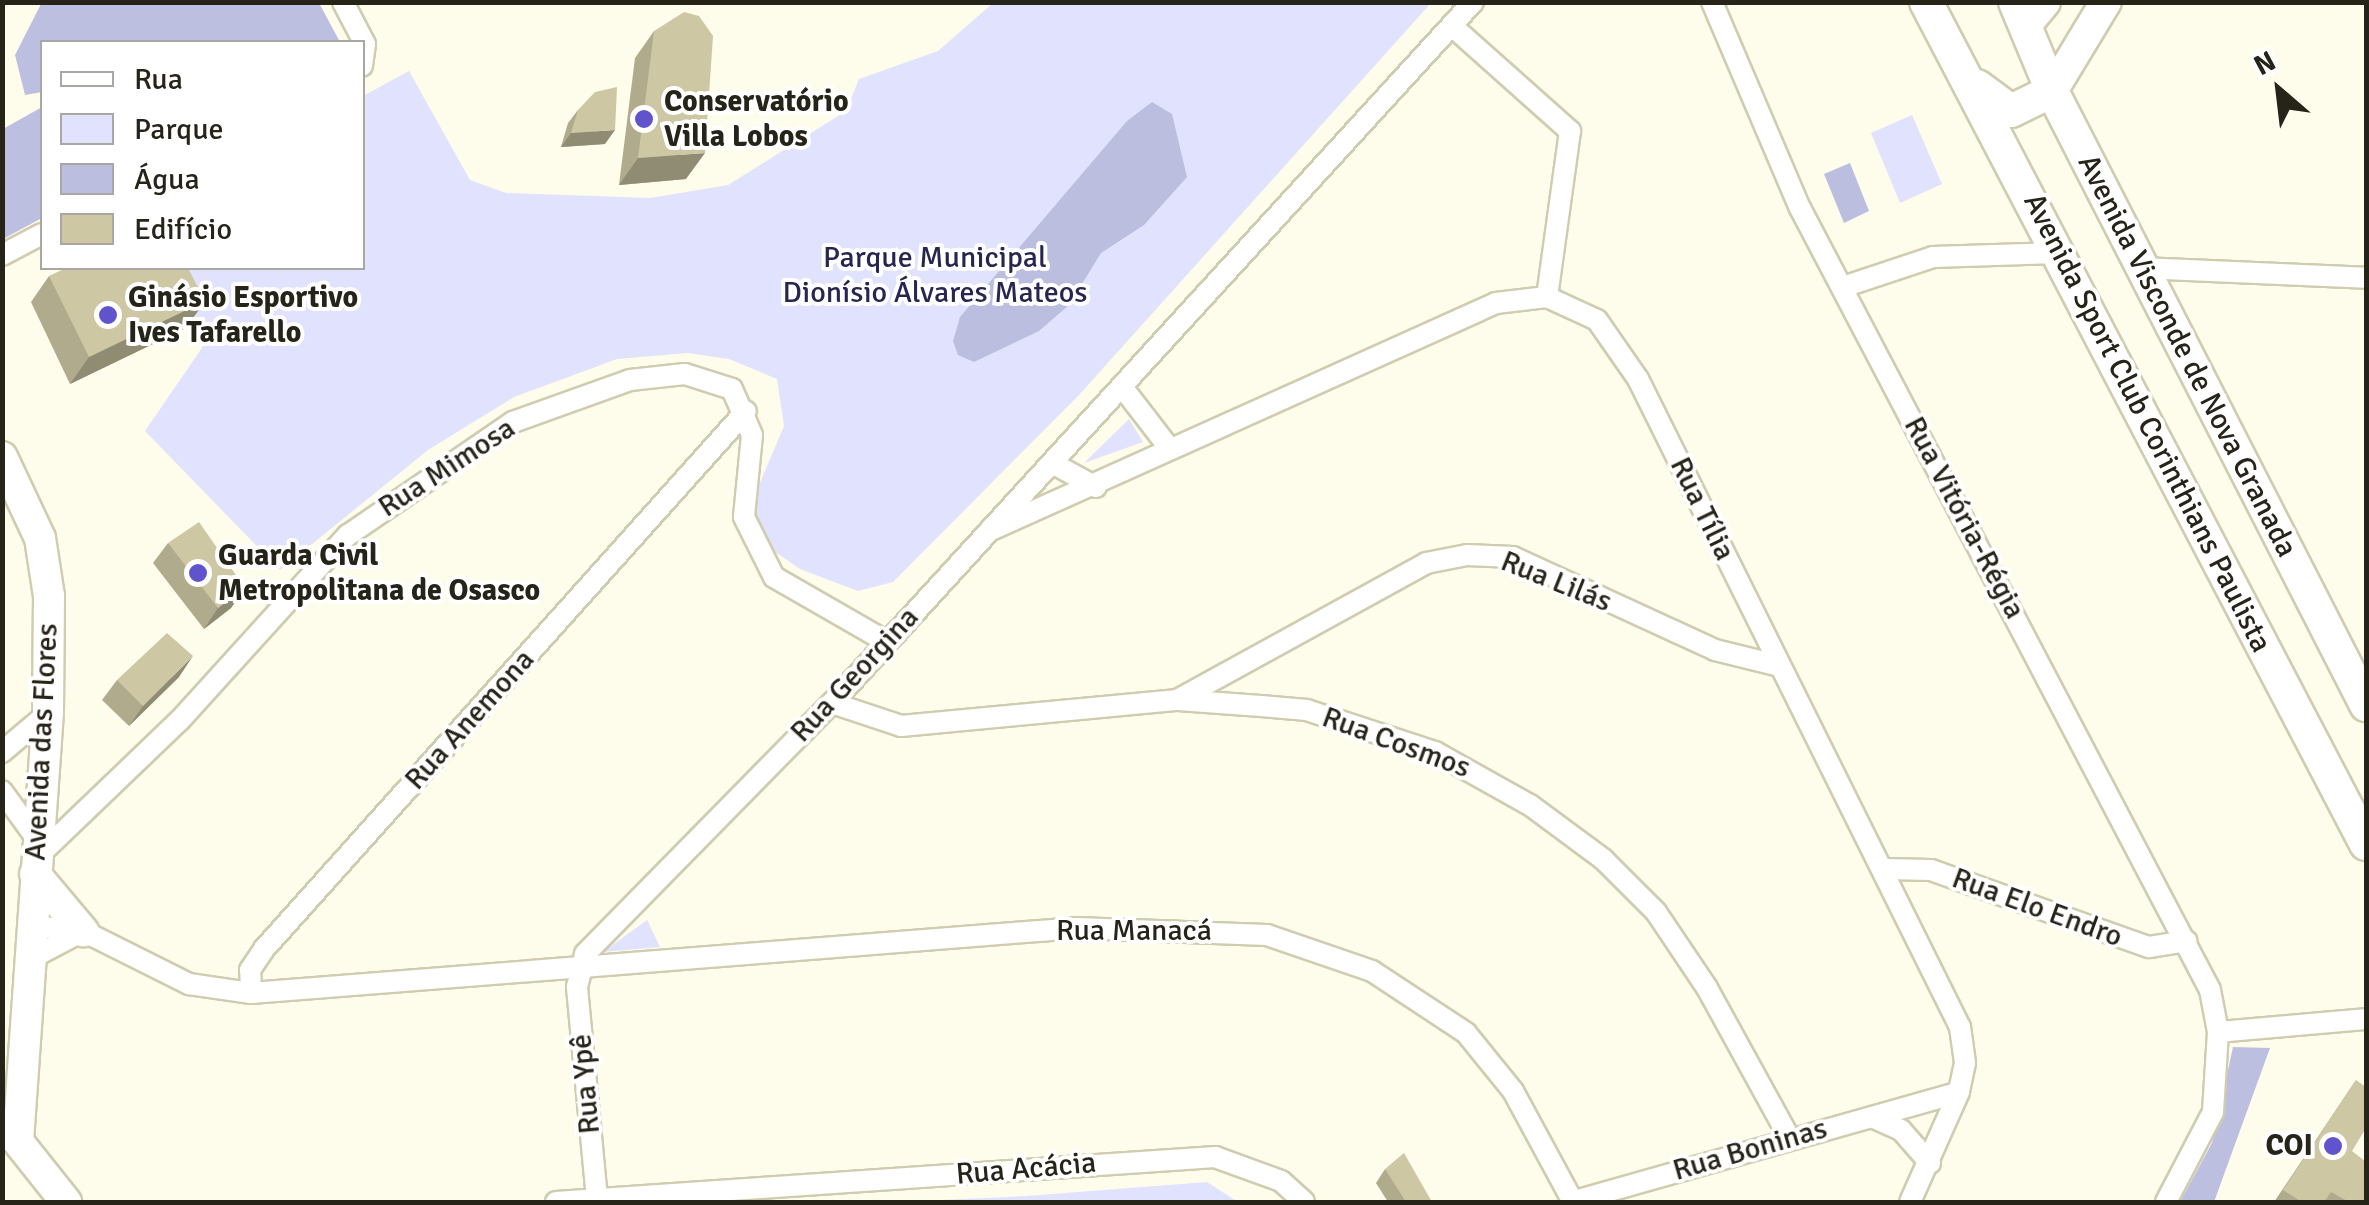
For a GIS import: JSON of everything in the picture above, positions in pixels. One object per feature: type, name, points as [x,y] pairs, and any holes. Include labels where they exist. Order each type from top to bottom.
[{"type":"main road","name":"Avenida Sport Club Corinthians Paulista","points":[[1926,2],[1974,83],[2057,252],[2366,844]]},
{"type":"main road","points":[[1974,83],[2011,112],[2052,91],[2106,2]]},
{"type":"main road","name":"Avenida Visconde de Nova Granada","points":[[2029,10],[2052,91],[2366,705]]},
{"type":"main road","name":"Avenida das Flores","points":[[2,457],[40,538],[49,596],[48,712],[30,959],[10,1131]]},
{"type":"main road","points":[[35,857],[83,932]]},
{"type":"main road","name":"Avenida das Flores","points":[[2,1072],[22,1036]]},
{"type":"main road","points":[[10,1131],[66,1202]]},
{"type":"street","points":[[342,2],[363,40]]},
{"type":"street","name":"Rua Georgina","points":[[578,968],[600,936],[832,703],[1474,2]]},
{"type":"street","name":"Rua Vitória-Régia","points":[[1712,2],[1800,208],[2187,941],[2210,990],[2218,1032]]},
{"type":"street","points":[[989,531],[1096,487],[1170,449],[1466,314],[1547,297],[1570,131],[1452,26]]},
{"type":"street","points":[[2,255],[40,235]]},
{"type":"street","points":[[1843,287],[1934,257],[2057,252]]},
{"type":"street","points":[[2141,268],[2366,278]]},
{"type":"street","name":"Rua Tília","points":[[1547,297],[1597,320],[1610,334],[1886,869],[1960,1027],[1964,1063],[1959,1092],[1910,1202]]},
{"type":"street","name":"Rua Mimosa","points":[[35,857],[180,720],[348,535],[457,455],[513,422],[630,380],[686,374],[727,385],[746,411]]},
{"type":"street","points":[[1123,388],[1170,449]]},
{"type":"street","points":[[746,411],[752,446],[744,516],[774,577],[887,642]]},
{"type":"street","name":"Rua Anemona","points":[[251,992],[250,970],[264,949],[746,411]]},
{"type":"street","points":[[1052,463],[1096,487]]},
{"type":"street","name":"Rua Lilás","points":[[1178,700],[1426,563],[1480,554],[1512,556],[1715,650],[1780,666]]},
{"type":"street","name":"Rua Cosmos","points":[[832,703],[901,726],[1178,700],[1307,710],[1435,752],[1530,805],[1603,859],[1656,912],[1708,988],[1789,1137]]},
{"type":"street","points":[[2,752],[48,712]]},
{"type":"street","points":[[2,792],[35,857]]},
{"type":"street","name":"Rua Elo Endro","points":[[1886,869],[1931,870],[2149,947],[2187,941]]},
{"type":"street","points":[[32,926],[83,932],[189,984],[251,992],[578,968]]},
{"type":"street","name":"Rua Manacá","points":[[578,968],[1077,928],[1267,935],[1372,971],[1466,1033],[1513,1091],[1572,1202]]},
{"type":"street","points":[[30,959],[83,932]]},
{"type":"street","name":"Rua Ypê","points":[[578,968],[598,1199]]},
{"type":"street","points":[[2166,1202],[2213,1112],[2218,1032],[2366,1020]]},
{"type":"street","name":"Rua Boninas","points":[[1572,1202],[1789,1137],[1959,1092]]},
{"type":"street","points":[[1872,1118],[1901,1130],[1930,1164]]},
{"type":"street","name":"Rua Acácia","points":[[556,1202],[846,1193],[1215,1157],[1281,1180],[1304,1202]]},
{"type":"green space","name":"Parque Municipal Dionísio Álvares Mateos","points":[[993,3],[1431,3],[1079,395],[893,582],[858,591],[800,569],[761,542],[751,504],[784,426],[777,379],[729,359],[688,353],[617,359],[514,397],[428,450],[280,570],[145,431],[206,342],[177,270],[365,270],[365,95],[409,71],[470,180],[506,193],[650,198],[728,185],[846,111],[859,79],[938,51]]},
{"type":"green space","points":[[1912,115],[1942,184],[1900,203],[1871,133]]},
{"type":"green space","points":[[1129,419],[1143,442],[1084,463]]},
{"type":"green space","points":[[647,920],[660,947],[603,952]]},
{"type":"green space","points":[[1207,1182],[1238,1202],[897,1202],[1027,1196]]},
{"type":"shaded area","points":[[42,2],[319,3],[339,40],[40,40],[40,92],[25,95],[15,55]]},
{"type":"shaded area","points":[[40,108],[40,219],[3,239],[3,129]]},
{"type":"shaded area","points":[[2233,1047],[2270,1048],[2214,1202],[2180,1202],[2212,1143]]},
{"type":"water","points":[[1152,102],[1172,114],[1187,177],[1144,225],[1101,253],[1069,305],[1039,331],[974,362],[958,355],[953,341],[960,317],[1127,121]]},
{"type":"water","points":[[1850,163],[1869,211],[1844,223],[1824,174]]},
{"type":"building","points":[[684,12],[699,16],[713,36],[705,153],[638,158],[654,31]]},
{"type":"building","points":[[617,87],[615,130],[571,133],[578,110],[595,92]]},
{"type":"building","name":"Ginásio Esportivo Ives Tafarello","points":[[62,270],[189,270],[205,301],[89,357],[49,276]]},
{"type":"building","points":[[199,522],[245,588],[218,608],[168,543]]},
{"type":"building","points":[[167,633],[193,656],[143,706],[117,680]]},
{"type":"building","name":"COI","points":[[2356,1080],[2366,1087],[2366,1128],[2352,1151],[2366,1162],[2366,1202],[2349,1202],[2331,1192],[2324,1202],[2302,1202],[2283,1190]]},
{"type":"building","points":[[1404,1153],[1432,1202],[1406,1202],[1385,1169]]},
{"type":"place","name":"Conservatório Villa Lobos","points":[[644,119]]},
{"type":"place","name":"Ginásio Esportivo Ives Tafarello","points":[[108,315]]},
{"type":"place","name":"Guarda Civil Metropolitana de Osasco","points":[[198,573]]},
{"type":"place","name":"COI","points":[[2333,1146]]}]
